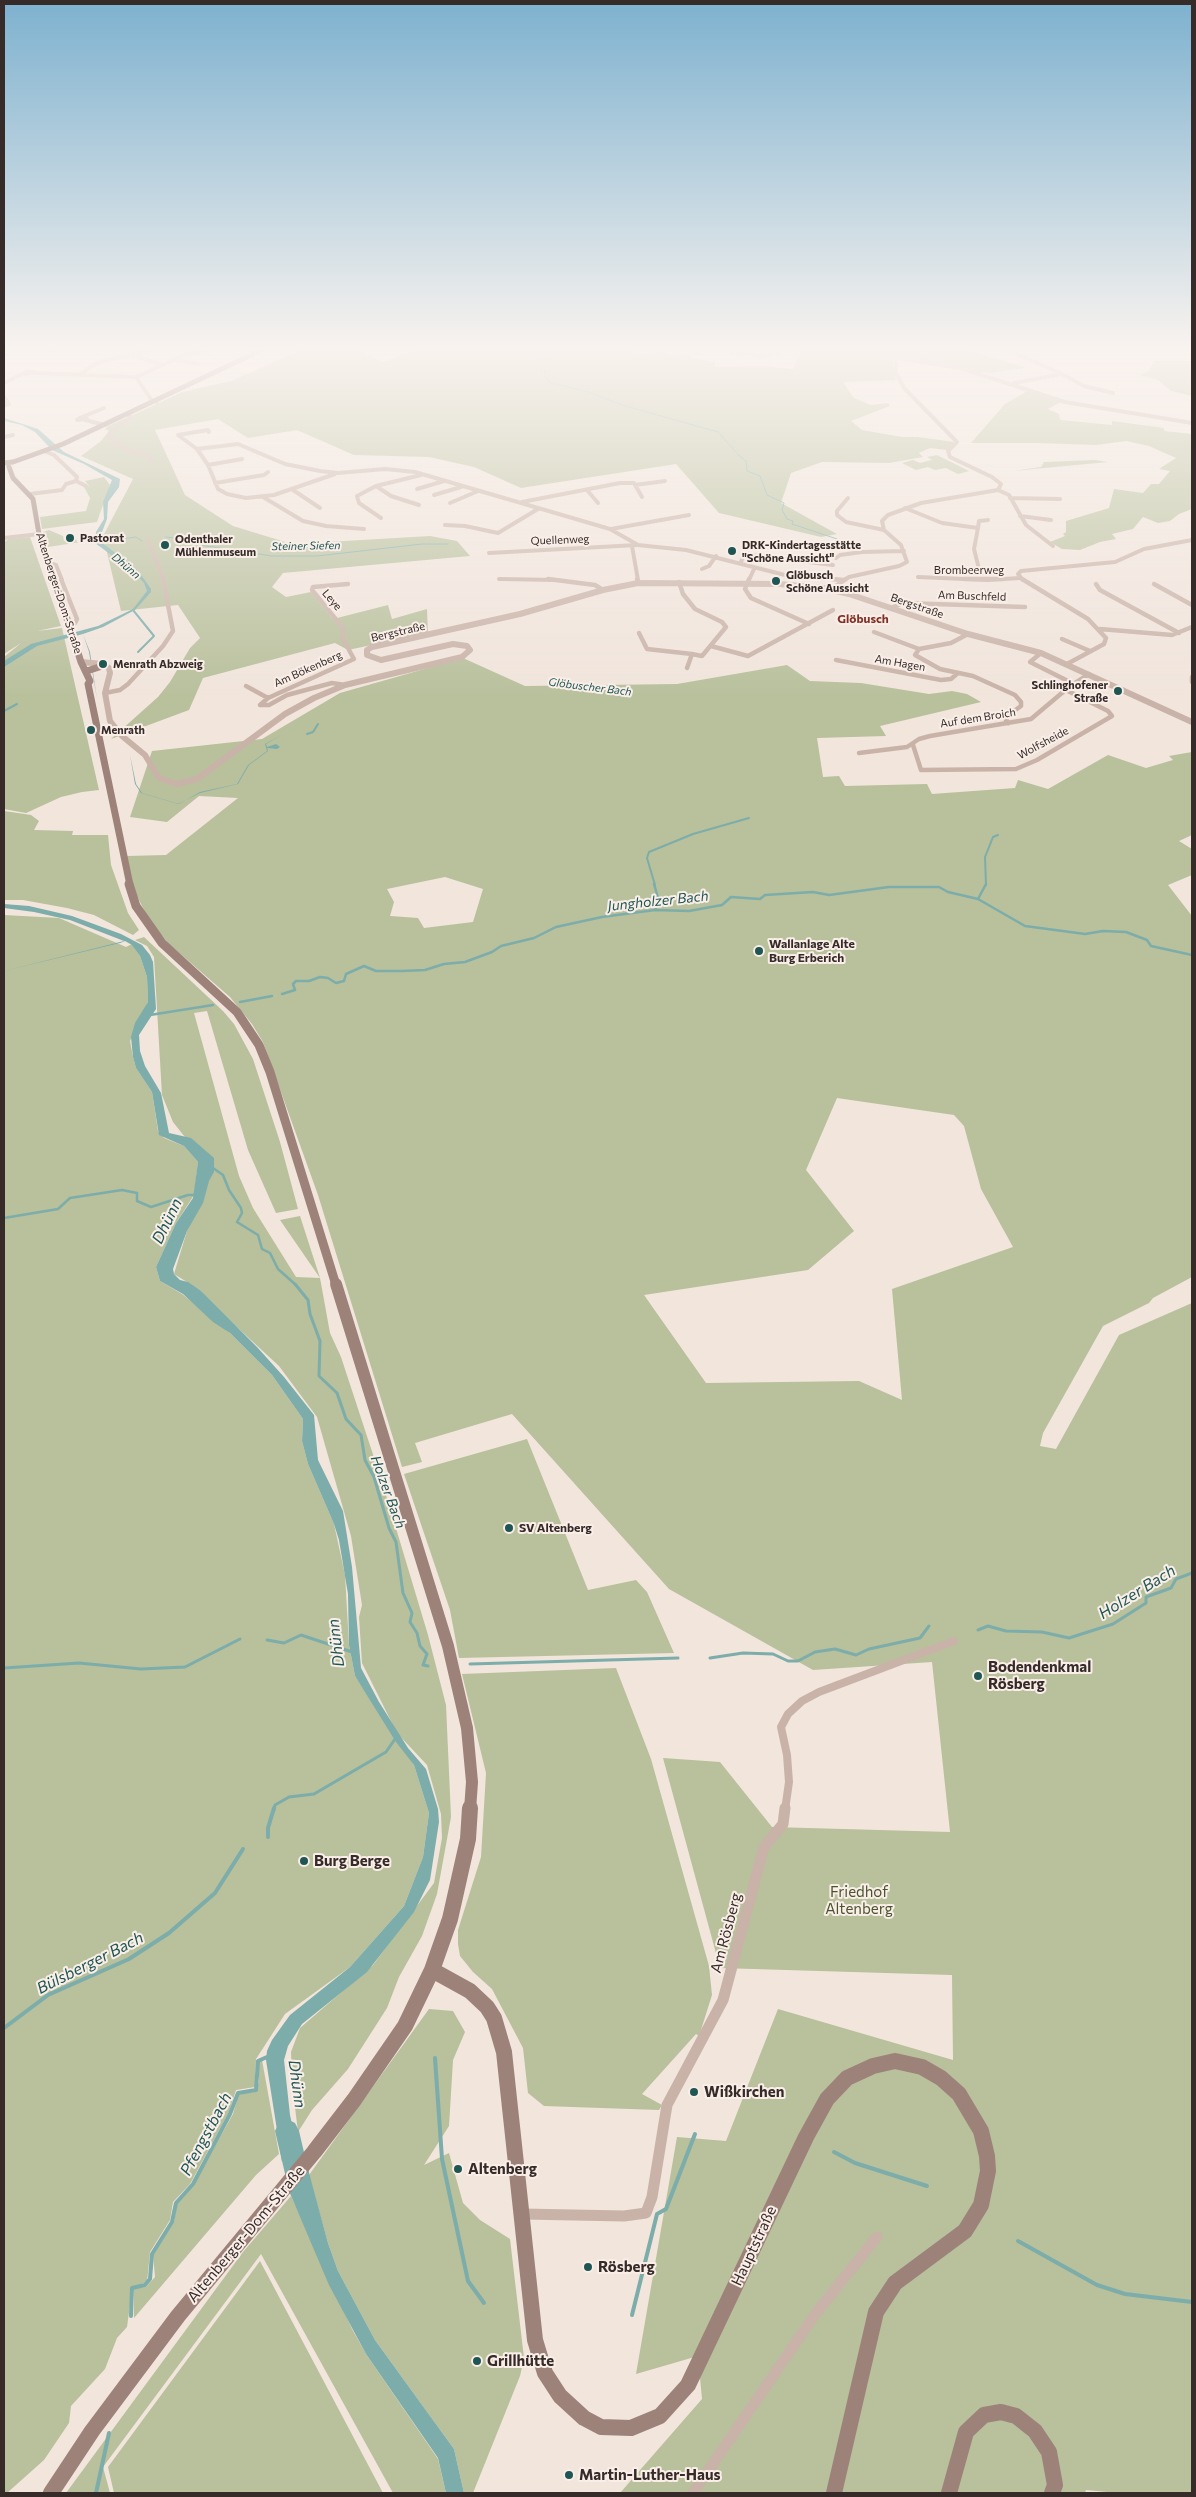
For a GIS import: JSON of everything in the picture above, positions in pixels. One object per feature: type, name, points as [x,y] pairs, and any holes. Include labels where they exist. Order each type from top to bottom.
[{"type":"main road","points":[[6,467],[13,478],[30,494]]},
{"type":"main road","name":"Altenberger-Dom-Straße","points":[[30,494],[33,499],[39,534],[84,667],[81,672],[84,682],[88,684],[102,744],[129,887],[136,906],[150,929],[172,953],[227,1001],[245,1022],[259,1046],[286,1122],[450,1656],[470,1746],[472,1782],[471,1816],[462,1874],[450,1919],[432,1970],[405,2026],[387,2054],[314,2152],[178,2316],[92,2431],[51,2493]]},
{"type":"main road","points":[[84,667],[105,665]]},
{"type":"main road","name":"Hauptstraße","points":[[432,1970],[470,1991],[487,2007],[494,2018],[504,2052],[523,2214],[535,2340],[550,2382],[572,2408],[601,2427],[632,2428],[660,2416],[688,2384],[806,2137],[827,2099],[847,2078],[873,2066],[895,2061],[922,2067],[941,2078],[959,2094],[981,2132],[987,2156],[986,2188],[981,2205],[965,2231],[895,2283],[876,2312],[834,2493]]},
{"type":"main road","points":[[949,2493],[966,2432],[984,2415],[1001,2412],[1016,2416],[1035,2431],[1049,2452],[1055,2485],[1052,2493]]},
{"type":"street","points":[[63,464],[77,477],[76,481]]},
{"type":"street","points":[[220,464],[208,466],[218,489],[227,494],[246,498],[263,497],[293,490],[338,473]]},
{"type":"street","points":[[285,464],[338,473],[404,470],[424,474],[462,487],[521,502],[538,509],[610,529],[638,545],[686,550],[741,562],[754,569],[824,581],[843,580],[905,564],[908,559],[904,551],[895,539],[884,530],[846,522],[837,515],[837,512],[848,498]]},
{"type":"street","points":[[964,464],[992,476],[1001,484],[998,490]]},
{"type":"street","points":[[215,483],[264,475],[268,472]]},
{"type":"street","points":[[381,518],[357,500],[360,493],[376,486],[424,474]]},
{"type":"street","points":[[30,494],[62,490],[66,484],[76,481],[86,486]]},
{"type":"street","points":[[417,489],[445,481]]},
{"type":"street","points":[[521,502],[620,484],[634,485],[665,481]]},
{"type":"street","points":[[634,485],[642,497]]},
{"type":"street","points":[[376,486],[391,496],[419,505]]},
{"type":"street","points":[[434,495],[462,487]]},
{"type":"street","points":[[293,490],[320,508]]},
{"type":"street","points":[[586,490],[598,503]]},
{"type":"street","points":[[884,530],[884,518],[905,508],[940,498],[998,490],[1006,493],[1026,525],[1053,546]]},
{"type":"street","points":[[450,503],[479,491]]},
{"type":"street","points":[[263,497],[303,521],[326,526],[364,529]]},
{"type":"street","points":[[1010,498],[1044,497],[1060,499]]},
{"type":"street","points":[[905,508],[932,521],[978,528]]},
{"type":"street","points":[[444,525],[465,526],[498,533],[538,509]]},
{"type":"street","points":[[610,529],[689,515]]},
{"type":"street","points":[[1020,516],[1051,520]]},
{"type":"street","points":[[980,573],[974,549],[979,521],[988,520]]},
{"type":"street","points":[[4,538],[39,534]]},
{"type":"street","points":[[105,693],[120,690],[128,684],[163,646],[173,631],[169,619],[169,601],[165,584],[148,540]]},
{"type":"street","points":[[1067,664],[1104,644],[1106,640],[1100,629],[1078,612],[1020,578],[1018,574],[1021,571],[1115,562],[1144,549],[1192,540]]},
{"type":"street","name":"Quellenweg","points":[[488,553],[638,545]]},
{"type":"street","points":[[632,546],[638,583]]},
{"type":"street","points":[[836,558],[840,555],[862,552],[904,551]]},
{"type":"street","points":[[741,562],[743,556],[751,555],[833,564]]},
{"type":"street","points":[[702,569],[709,566],[716,556]]},
{"type":"street","points":[[754,569],[745,588],[751,598],[809,624]]},
{"type":"street","name":"Brombeerweg","points":[[918,577],[987,580],[1020,578]]},
{"type":"street","points":[[499,579],[548,579],[595,585],[604,590]]},
{"type":"street","points":[[830,590],[843,580]]},
{"type":"street","points":[[639,632],[638,636],[647,650],[667,650],[702,656],[711,646],[726,627],[722,622],[695,609],[683,594],[679,582]]},
{"type":"street","name":"Bergstraße","points":[[105,665],[110,673],[105,693],[107,714],[115,729],[145,755],[158,778],[177,784],[197,779],[285,714],[314,698],[345,685],[462,657],[470,650],[467,646],[453,644],[381,660],[368,655],[367,650],[372,647],[544,608],[604,590],[638,583],[748,583],[830,590],[968,634],[1042,653],[1191,720]]},
{"type":"street","name":"Leye","points":[[348,584],[312,588],[343,628],[344,639],[354,656]]},
{"type":"street","points":[[1096,584],[1100,590],[1179,632]]},
{"type":"street","points":[[1154,584],[1184,598],[1192,605]]},
{"type":"street","name":"Am Buschfeld","points":[[891,608],[903,603],[1025,607]]},
{"type":"street","points":[[711,646],[742,656],[748,656],[833,610]]},
{"type":"street","points":[[1100,629],[1172,635],[1192,627]]},
{"type":"street","points":[[874,632],[918,649],[950,643],[968,634]]},
{"type":"street","points":[[1062,639],[1090,651]]},
{"type":"street","points":[[918,649],[915,655],[926,663],[973,676],[1019,698],[1021,706],[1006,718],[1009,723]]},
{"type":"street","points":[[1042,653],[1030,662],[1074,684]]},
{"type":"street","points":[[687,668],[692,654]]},
{"type":"street","name":"Am Bökenberg","points":[[345,685],[332,683],[287,696],[269,705],[260,705],[268,698],[354,659],[354,656]]},
{"type":"street","name":"Am Hagen","points":[[836,660],[941,680],[951,679],[958,673]]},
{"type":"street","points":[[84,667],[105,665]]},
{"type":"street","name":"Auf dem Broich","points":[[859,753],[913,745],[917,740],[930,736],[1009,723],[1036,716],[1066,690],[1089,674]]},
{"type":"street","name":"Am Bökenberg","points":[[246,686],[268,698]]},
{"type":"street","name":"Wolfsheide","points":[[913,745],[921,770],[1016,769],[1037,760],[1112,716],[1108,711],[1066,690]]},
{"type":"street","name":"Am Rösberg","points":[[523,2214],[624,2216],[646,2213],[652,2198],[667,2105],[723,2000],[764,1847],[783,1824],[789,1782],[787,1755],[781,1727],[788,1714],[802,1701],[819,1692],[954,1641]]},
{"type":"street","points":[[693,2493],[816,2313],[876,2237]]},
{"type":"green space","points":[[98,464],[170,464],[185,495],[233,526],[292,544],[430,536],[457,541],[470,556],[283,573],[272,587],[286,597],[311,592],[333,619],[388,605],[392,619],[427,609],[428,633],[348,650],[335,643],[203,678],[189,710],[111,739],[158,697],[170,682],[190,648],[200,638],[178,605],[121,611],[103,536],[133,479]]},
{"type":"green space","points":[[458,464],[818,464],[791,473],[781,503],[837,534],[821,537],[719,513],[676,464],[521,488],[474,467]]},
{"type":"green space","points":[[903,464],[954,464],[969,471],[958,474],[946,468],[935,470],[928,467],[916,470]]},
{"type":"green space","points":[[1043,464],[1092,464],[1013,471],[1041,467]]},
{"type":"green space","points":[[1167,464],[1192,464],[1192,509],[1179,514],[1170,521],[1158,523],[1143,517],[1133,529],[1112,534],[1116,539],[1100,542],[1080,550],[1062,549],[1050,542],[1065,536],[1063,534],[1066,532],[1066,521],[1109,508],[1114,489],[1143,493],[1151,484],[1159,484],[1170,471],[1159,469]]},
{"type":"green space","points":[[104,477],[110,485],[97,522],[42,529],[40,517],[86,511],[90,498],[84,487],[89,486],[85,481]]},
{"type":"green space","points":[[49,530],[63,536],[64,541],[76,538],[77,542],[81,542],[48,547],[43,532]]},
{"type":"green space","points":[[30,537],[61,626],[37,631],[62,628],[99,790],[61,797],[26,813],[4,809],[4,657],[21,643],[4,654],[4,542],[9,539]]},
{"type":"green space","name":"Friedhof Altenberg","points":[[463,658],[525,686],[677,684],[787,665],[810,681],[861,683],[929,694],[952,691],[967,694],[981,702],[880,726],[886,736],[817,738],[823,777],[839,776],[845,786],[927,784],[932,794],[1015,788],[1018,780],[1048,789],[1108,755],[1146,768],[1173,760],[1169,756],[1192,752],[1192,835],[1179,841],[1192,849],[1192,875],[1168,885],[1192,916],[1192,1277],[1153,1298],[1149,1303],[1103,1326],[1043,1433],[1040,1446],[1056,1449],[1119,1335],[1192,1303],[1192,2493],[1118,2493],[1086,2490],[1085,2493],[620,2493],[702,2399],[698,2356],[636,2374],[677,2137],[726,2141],[778,2009],[953,2060],[952,1975],[720,1968],[663,1758],[720,1762],[772,1827],[950,1832],[932,1662],[813,1670],[669,1589],[512,1414],[415,1443],[422,1462],[402,1467],[318,1195],[263,1042],[252,1024],[230,997],[169,944],[150,922],[134,890],[127,856],[166,855],[238,798],[199,796],[167,822],[130,817],[152,751],[262,739],[340,693]],"holes":[[[445,877],[483,889],[473,922],[424,928],[418,918],[390,916],[394,902],[387,889]],[[837,1098],[954,1115],[964,1126],[981,1189],[1013,1247],[892,1289],[902,1400],[859,1381],[706,1383],[644,1295],[808,1270],[854,1231],[806,1170]]]},
{"type":"green space","points":[[4,811],[31,815],[39,821],[34,830],[73,831],[72,835],[108,835],[111,865],[128,913],[139,930],[133,935],[94,915],[23,900],[4,900]]},
{"type":"green space","points":[[4,915],[59,918],[126,947],[132,944],[140,956],[147,977],[148,1002],[130,1041],[136,1068],[152,1092],[158,1131],[164,1138],[184,1146],[198,1162],[194,1195],[176,1223],[156,1267],[160,1281],[182,1294],[230,1333],[272,1375],[303,1419],[302,1441],[308,1464],[334,1524],[345,1575],[349,1645],[355,1676],[414,1765],[429,1813],[423,1857],[404,1906],[350,1967],[285,2014],[256,2059],[255,2087],[236,2090],[229,2112],[190,2184],[173,2202],[170,2220],[150,2252],[147,2282],[130,2288],[127,2327],[117,2338],[105,2369],[71,2406],[69,2423],[44,2460],[7,2493],[4,2493]]},
{"type":"green space","points":[[144,937],[223,1011],[234,1024],[253,1059],[280,1142],[298,1209],[276,1213],[248,1150],[207,1011],[194,1013],[239,1176],[253,1208],[296,1277],[320,1278],[330,1333],[341,1357],[383,1485],[428,1635],[446,1705],[451,1817],[437,1894],[422,1936],[399,1977],[387,2008],[348,2069],[312,2110],[298,2132],[292,2082],[291,2052],[300,2028],[373,1965],[434,1883],[442,1838],[441,1814],[427,1765],[397,1733],[362,1663],[359,1617],[362,1605],[351,1536],[317,1417],[279,1366],[211,1303],[200,1290],[174,1274],[187,1231],[211,1170],[173,1122],[162,1095],[154,957],[147,946],[135,940]]},
{"type":"green space","points":[[300,1216],[320,1278],[280,1220]]},
{"type":"green space","points":[[527,1439],[588,1590],[636,1580],[647,1592],[674,1653],[459,1658],[450,1610],[404,1474]]},
{"type":"green space","points":[[616,1668],[651,1759],[709,1966],[712,1995],[699,2036],[696,2034],[642,2094],[662,2105],[659,2110],[544,2106],[528,2093],[523,2048],[492,1989],[473,1972],[460,1956],[458,1944],[458,1930],[481,1857],[486,1773],[462,1674]]},
{"type":"green space","points":[[429,2009],[453,2011],[465,2032],[453,2060],[449,2126],[424,2165],[449,2153],[463,2203],[480,2220],[510,2239],[524,2358],[520,2376],[473,2493],[464,2493],[454,2449],[375,2340],[338,2271],[309,2175]]},
{"type":"green space","points":[[262,2060],[279,2154],[256,2175],[134,2318],[134,2288],[146,2287],[155,2277],[153,2254],[174,2222],[177,2204],[193,2185],[233,2114],[239,2093],[256,2092],[259,2081],[258,2063]]},
{"type":"green space","points":[[291,2196],[352,2329],[366,2354],[438,2459],[446,2493],[393,2493],[261,2254],[103,2467],[110,2493],[66,2493],[243,2252]]},
{"type":"green space","points":[[260,2261],[383,2493],[114,2493],[108,2467]]},
{"type":"water","points":[[84,464],[88,464],[120,479],[119,487],[108,502],[107,519],[99,540],[139,572],[151,589],[151,592],[135,610],[103,627],[37,646],[4,667],[4,661],[31,644],[98,626],[133,609],[147,591],[144,583],[133,571],[95,543],[96,532],[104,519],[103,502],[112,480]]},
{"type":"water","points":[[83,634],[90,652],[97,699],[89,652]]},
{"type":"water","points":[[281,735],[266,744],[267,747],[276,744],[280,747],[277,749],[267,748],[268,751],[249,765],[238,784],[200,793],[186,800],[200,792],[237,784],[248,765],[267,751],[265,744]]},
{"type":"water","points":[[130,755],[136,784],[142,793],[178,804],[141,793],[135,784]]},
{"type":"water","points":[[4,904],[29,906],[72,916],[121,934],[142,945],[150,955],[153,962],[156,1009],[139,1035],[140,1051],[145,1066],[161,1093],[169,1133],[191,1138],[214,1158],[214,1172],[209,1181],[203,1203],[187,1231],[173,1269],[174,1274],[180,1280],[188,1282],[200,1290],[257,1347],[314,1415],[318,1460],[343,1511],[352,1567],[361,1668],[379,1702],[408,1748],[426,1769],[438,1809],[439,1822],[430,1880],[414,1912],[367,1972],[302,2024],[288,2046],[284,2060],[290,2115],[296,2143],[282,2162],[266,2060],[267,2051],[272,2040],[290,2015],[350,1967],[404,1906],[423,1857],[429,1813],[414,1765],[396,1742],[355,1676],[349,1645],[348,1594],[339,1540],[308,1464],[302,1441],[303,1419],[272,1375],[230,1333],[213,1322],[183,1294],[160,1281],[156,1267],[176,1223],[193,1198],[198,1162],[184,1146],[159,1135],[152,1092],[136,1068],[131,1037],[135,1023],[148,1002],[147,977],[140,956],[132,945],[125,941],[4,971],[124,941],[70,920],[4,908]]},
{"type":"water","points":[[308,2169],[328,2243],[338,2271],[375,2340],[454,2449],[464,2493],[446,2493],[438,2458],[366,2354],[329,2285],[289,2191]]},
{"type":"waterway","points":[[746,464],[747,471],[760,476],[767,495],[784,503],[782,510],[787,519],[793,521],[792,524],[837,539]]},
{"type":"waterway","name":"Steiner Siefen","points":[[98,533],[122,539],[136,537],[142,541]]},
{"type":"waterway","name":"Steiner Siefen","points":[[166,537],[183,539],[200,545],[272,556],[317,556],[422,544],[448,544]]},
{"type":"waterway","points":[[133,610],[154,636],[138,652]]},
{"type":"waterway","points":[[4,711],[17,704]]},
{"type":"waterway","name":"Glöbuscher Bach","points":[[307,734],[313,732],[318,724]]},
{"type":"waterway","points":[[655,885],[647,858],[649,852],[693,834],[749,818]]},
{"type":"waterway","points":[[986,884],[985,857],[993,837],[998,835]]},
{"type":"waterway","points":[[654,884],[659,901],[655,910]]},
{"type":"waterway","points":[[978,899],[986,884]]},
{"type":"waterway","name":"Jungholzer Bach","points":[[655,910],[689,911],[722,905],[731,897],[760,899],[765,895],[813,892],[829,895],[889,887],[939,887],[948,892],[978,899]]},
{"type":"waterway","name":"Jungholzer Bach","points":[[978,899],[1025,926],[1085,934],[1103,931],[1126,932],[1147,940],[1151,946],[1192,955]]},
{"type":"waterway","name":"Jungholzer Bach","points":[[282,994],[295,990],[293,984],[296,981],[309,981],[320,977],[328,978],[336,983],[344,981],[346,974],[364,966],[376,971],[425,970],[444,964],[465,962],[492,952],[501,946],[534,938],[556,927],[602,917],[655,910]]},
{"type":"waterway","name":"Jungholzer Bach","points":[[240,1002],[272,996]]},
{"type":"waterway","name":"Jungholzer Bach","points":[[150,1015],[213,1005]]},
{"type":"waterway","name":"Holzer Bach","points":[[213,1168],[223,1175],[229,1190],[241,1208],[242,1213],[237,1222],[258,1235],[262,1249],[270,1253],[278,1269],[295,1284]]},
{"type":"waterway","points":[[4,1218],[58,1209],[70,1198],[122,1190],[137,1193],[137,1201],[151,1207],[188,1195],[196,1195]]},
{"type":"waterway","name":"Holzer Bach","points":[[295,1284],[308,1300],[310,1314],[320,1341],[319,1376],[337,1393],[346,1419],[361,1435],[365,1460],[374,1477],[389,1528],[396,1542],[403,1593],[412,1613],[410,1622],[417,1633],[420,1646],[427,1654],[423,1665],[428,1666]]},
{"type":"waterway","name":"Holzer Bach","points":[[978,1630],[988,1626],[1006,1631],[1042,1632],[1069,1638],[1113,1624],[1146,1603],[1146,1597],[1171,1588],[1176,1579],[1192,1573]]},
{"type":"waterway","name":"Holzer Bach","points":[[710,1658],[743,1653],[773,1654],[788,1661],[798,1661],[815,1652],[835,1649],[856,1655],[869,1649],[920,1638],[929,1626]]},
{"type":"waterway","points":[[267,1640],[284,1643],[301,1635],[352,1652]]},
{"type":"waterway","points":[[4,1668],[79,1663],[141,1669],[185,1667],[240,1639]]},
{"type":"waterway","name":"Holzer Bach","points":[[470,1664],[678,1658]]},
{"type":"waterway","name":"Bülsberger Bach","points":[[274,1810],[275,1805],[289,1797],[314,1794],[386,1752],[395,1739]]},
{"type":"waterway","name":"Bülsberger Bach","points":[[268,1837],[268,1828],[274,1808]]},
{"type":"waterway","name":"Bülsberger Bach","points":[[4,2028],[48,1995],[129,1959],[169,1933],[215,1893],[243,1849]]},
{"type":"waterway","name":"Pfengstbach","points":[[131,2316],[132,2288],[145,2285],[150,2279],[152,2254],[172,2222],[176,2203],[193,2184],[230,2114],[238,2093],[256,2090],[258,2061],[267,2057]]},
{"type":"waterway","points":[[435,2058],[442,2159],[468,2281],[484,2303]]},
{"type":"waterway","name":"Dhünn","points":[[287,2131],[299,2182]]},
{"type":"waterway","points":[[632,2315],[657,2214],[666,2209],[695,2134]]},
{"type":"waterway","points":[[834,2152],[855,2163],[927,2186]]},
{"type":"waterway","points":[[1018,2241],[1097,2285],[1125,2294],[1192,2302]]},
{"type":"waterway","name":"Pfengstbach","points":[[96,2493],[109,2433]]},
{"type":"place","name":"Pastorat","points":[[70,538]]},
{"type":"place","name":"Odenthaler Mühlenmuseum","points":[[165,545]]},
{"type":"place","name":"DRK-Kindertagesstätte \"Schöne Aussicht\"","points":[[732,551]]},
{"type":"place","name":"Glöbusch Schöne Aussicht","points":[[776,581]]},
{"type":"place","name":"Menrath Abzweig","points":[[103,664]]},
{"type":"place","name":"Schlinghofener Straße","points":[[1118,691]]},
{"type":"place","name":"Menrath","points":[[91,730]]},
{"type":"place","name":"Wallanlage Alte Burg Erberich","points":[[759,951]]},
{"type":"place","name":"SV Altenberg","points":[[509,1528]]},
{"type":"place","name":"Bodendenkmal Rösberg","points":[[978,1676]]},
{"type":"place","name":"Burg Berge","points":[[304,1861]]},
{"type":"place","name":"Wißkirchen","points":[[694,2092]]},
{"type":"place","name":"Altenberg","points":[[458,2169]]},
{"type":"place","name":"Rösberg","points":[[588,2267]]},
{"type":"place","name":"Grillhütte","points":[[477,2361]]},
{"type":"place","name":"Martin-Luther-Haus","points":[[569,2475]]},
{"type":"district","name":"Glöbusch","points":[[863,619]]}]
